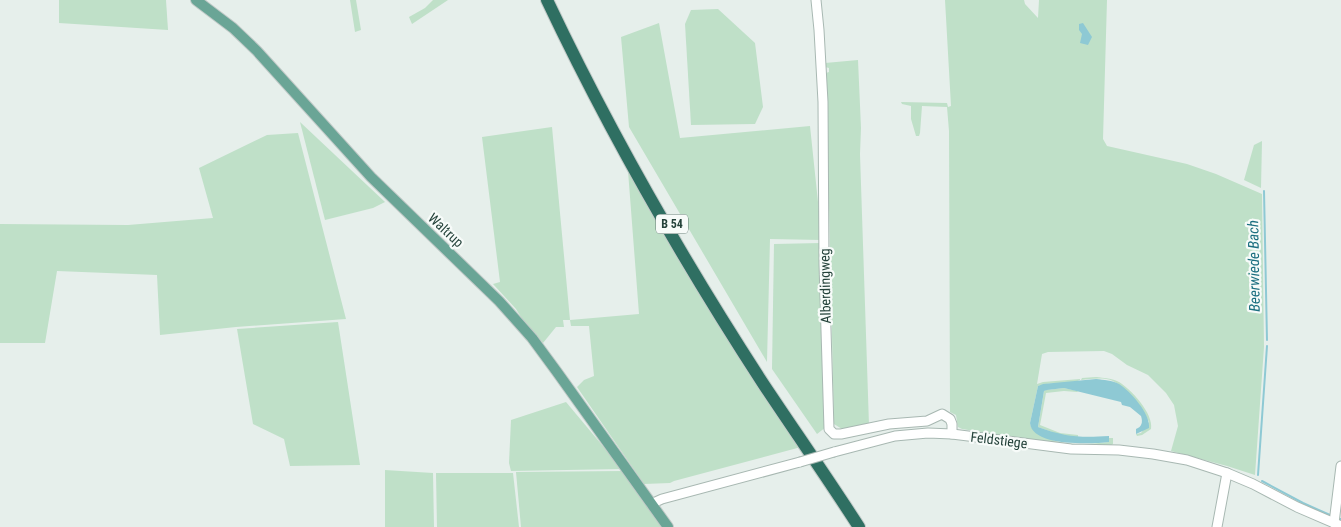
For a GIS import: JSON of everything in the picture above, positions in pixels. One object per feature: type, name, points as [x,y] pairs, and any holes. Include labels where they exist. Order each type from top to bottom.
[{"type":"highway","name":"B 54","points":[[547,0],[614,135],[673,238],[764,385],[859,527]]},
{"type":"highway","name":"B 54","points":[[554,0],[608,108],[667,215],[712,290],[865,527]]},
{"type":"main road","name":"Waltrup","points":[[196,0],[233,28],[257,51],[371,178],[499,301],[546,357],[668,527]]},
{"type":"street","name":"Alberdingweg","points":[[816,0],[820,30],[829,429],[834,434],[841,434],[890,424],[927,421],[942,414],[950,419],[952,434]]},
{"type":"street","name":"Feldstiege","points":[[652,504],[662,498],[895,436],[928,433],[952,434],[1071,449],[1119,450],[1187,460],[1253,484],[1297,508],[1337,524]]},
{"type":"street","points":[[1337,524],[1341,466]]},
{"type":"street","points":[[1217,527],[1227,473]]},
{"type":"green space","points":[[59,0],[166,0],[168,30],[59,23]]},
{"type":"green space","points":[[350,0],[356,0],[361,30],[355,32]]},
{"type":"green space","points":[[433,0],[448,0],[412,24],[409,17],[425,8]]},
{"type":"green space","points":[[945,0],[1024,0],[1025,4],[1038,18],[1039,0],[1107,0],[1103,139],[1107,146],[1187,164],[1262,194],[1264,347],[1255,475],[1171,451],[1178,426],[1174,405],[1166,393],[1148,375],[1104,351],[1048,352],[1042,354],[1037,384],[1080,380],[1070,383],[1038,386],[1030,423],[1031,427],[1039,433],[1055,441],[1070,444],[1086,444],[1109,442],[1109,438],[1113,438],[1113,444],[1110,446],[1097,449],[994,436],[994,434],[958,427],[956,415],[950,412],[949,131],[947,107],[922,106],[920,133],[919,136],[916,136],[911,119],[911,106],[901,102],[947,103],[948,107],[951,106]]},
{"type":"green space","points":[[718,9],[755,43],[763,107],[755,124],[691,125],[685,24],[691,10]]},
{"type":"green space","points":[[659,23],[680,138],[810,126],[822,240],[770,239],[767,362],[629,127],[621,37]]},
{"type":"green space","points":[[858,60],[869,425],[842,429],[834,424],[826,73],[829,72],[829,68],[825,67],[825,63]]},
{"type":"green space","points":[[300,122],[385,202],[373,208],[325,220]]},
{"type":"green space","points":[[552,127],[570,320],[563,320],[564,327],[556,327],[543,343],[493,284],[500,282],[482,137]]},
{"type":"green space","points":[[298,133],[346,319],[160,335],[157,275],[57,271],[45,343],[0,343],[0,224],[128,225],[213,218],[199,168],[267,135]]},
{"type":"green space","points":[[1262,141],[1261,188],[1244,180],[1254,145]]},
{"type":"green space","points":[[628,171],[672,248],[801,447],[670,483],[644,484],[577,387],[584,380],[594,376],[589,326],[571,326],[570,320],[639,314]]},
{"type":"green space","points":[[821,243],[826,427],[817,434],[772,369],[774,244]]},
{"type":"green space","points":[[338,322],[360,465],[290,466],[284,439],[253,424],[237,329]]},
{"type":"green space","points":[[1082,378],[1108,378],[1124,385],[1141,402],[1149,416],[1151,429],[1137,436],[1136,434],[1141,433],[1149,422],[1134,399],[1118,384],[1105,379],[1081,380]]},
{"type":"green space","points":[[1064,388],[1078,391],[1046,393],[1040,425],[1060,433],[1078,435],[1078,437],[1060,435],[1038,427],[1044,391]]},
{"type":"green space","points":[[566,402],[622,469],[511,471],[509,463],[511,420]]},
{"type":"green space","points":[[385,470],[433,473],[434,527],[385,527]]},
{"type":"green space","points":[[624,471],[663,527],[521,527],[516,472]]},
{"type":"green space","points":[[436,473],[513,473],[519,527],[437,527]]},
{"type":"water","points":[[1083,23],[1092,37],[1088,45],[1080,43],[1082,34],[1079,30],[1079,24]]},
{"type":"water","points":[[1096,379],[1108,380],[1124,387],[1139,403],[1147,416],[1149,428],[1136,434],[1136,429],[1142,424],[1141,416],[1130,407],[1122,405],[1121,402],[1064,388],[1044,391],[1038,427],[1073,436],[1109,436],[1109,442],[1064,442],[1051,440],[1033,431],[1030,423],[1038,386]]},
{"type":"waterway","name":"Beerwiede Bach","points":[[1264,191],[1267,340]]},
{"type":"waterway","name":"Beerwiede Bach","points":[[1258,475],[1267,346]]},
{"type":"waterway","name":"Beerwiede Bach","points":[[1262,481],[1330,515]]}]
